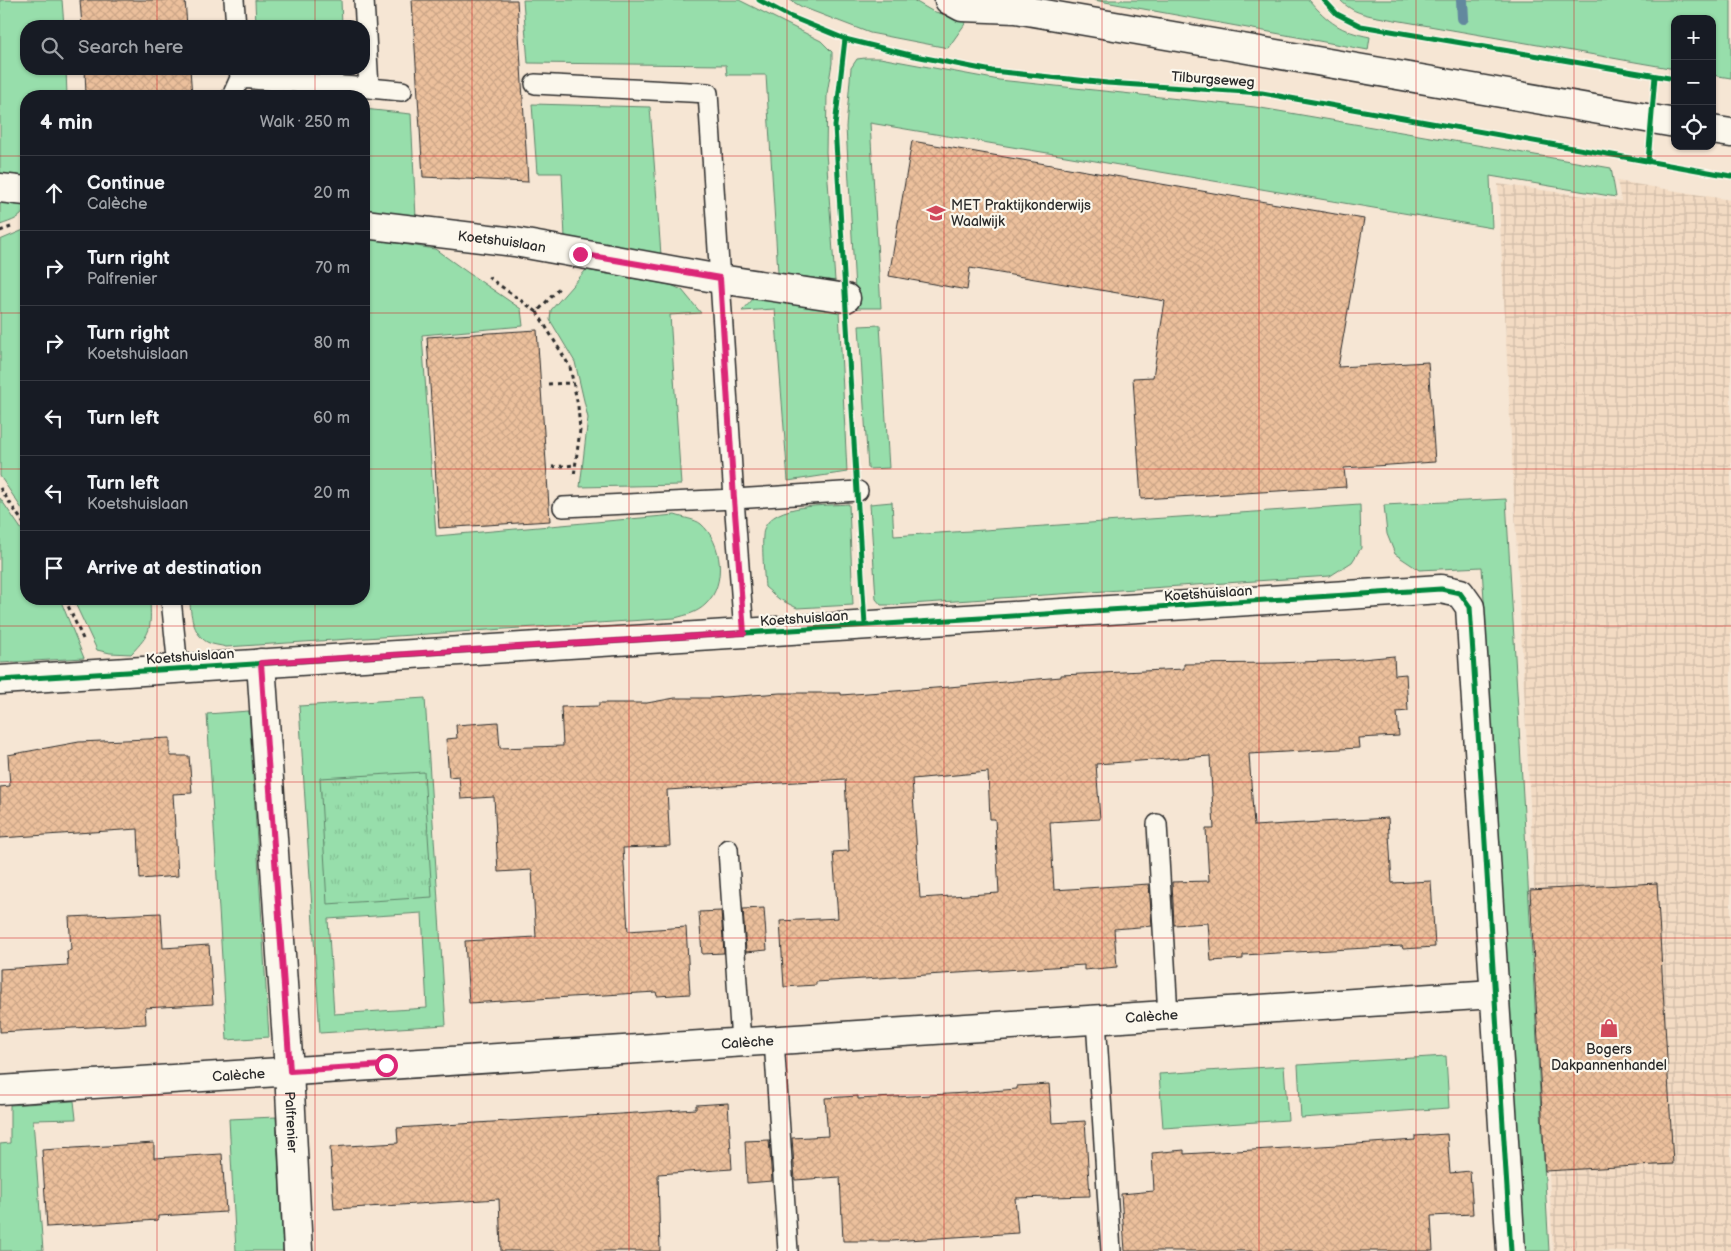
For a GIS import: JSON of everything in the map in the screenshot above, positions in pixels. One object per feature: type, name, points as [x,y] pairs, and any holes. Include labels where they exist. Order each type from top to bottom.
[{"type":"street","points":[[949,0],[962,7],[1010,4],[1671,121]]},
{"type":"street","points":[[1716,131],[1731,133]]},
{"type":"street","points":[[0,188],[20,190]]},
{"type":"street","name":"Koetshuislaan","points":[[370,225],[515,242],[846,298]]},
{"type":"street","name":"Koetshuislaan","points":[[0,680],[1441,589],[1460,593],[1470,607],[1494,994]]},
{"type":"street","name":"Palfrenier","points":[[261,663],[290,1071],[298,1251]]},
{"type":"street","points":[[1494,994],[1511,1251]]},
{"type":"street","name":"Calèche","points":[[0,1090],[1494,994]]},
{"type":"lane","points":[[234,0],[236,20]]},
{"type":"lane","points":[[364,0],[365,20]]},
{"type":"lane","points":[[234,90],[239,75]]},
{"type":"lane","points":[[257,75],[402,91]]},
{"type":"lane","points":[[368,75],[369,88]]},
{"type":"lane","points":[[535,84],[708,93],[744,633]]},
{"type":"lane","points":[[563,507],[858,491]]},
{"type":"lane","points":[[172,605],[178,668]]},
{"type":"lane","points":[[1157,824],[1168,1015]]},
{"type":"lane","points":[[728,850],[741,1042]]},
{"type":"lane","points":[[1096,1020],[1111,1251]]},
{"type":"lane","points":[[774,1040],[788,1251]]},
{"type":"path","points":[[537,312],[570,367],[578,406],[580,430],[576,465],[572,485],[563,507]]},
{"type":"path","points":[[548,384],[573,383]]},
{"type":"path","points":[[552,467],[576,465]]},
{"type":"path","points":[[0,488],[20,518]]},
{"type":"shaded area","points":[[1617,181],[1731,200],[1731,1251],[1553,1251],[1498,184],[1621,201]]},
{"type":"green space","points":[[0,0],[62,0],[64,20],[20,20],[20,75],[66,75],[67,90],[20,90],[20,178],[0,177]]},
{"type":"green space","points":[[255,0],[341,0],[342,20],[256,20]]},
{"type":"green space","points":[[523,0],[739,0],[821,41],[832,52],[827,94],[826,152],[835,281],[778,273],[766,75],[727,75],[726,65],[528,63]]},
{"type":"green space","points":[[790,0],[913,0],[932,11],[967,21],[948,48],[870,33],[802,7]]},
{"type":"green space","points":[[1094,0],[1309,0],[1336,25],[1351,32],[1370,37],[1368,50]]},
{"type":"green space","points":[[1340,0],[1731,0],[1731,78],[1716,76],[1716,15],[1671,15],[1671,68],[1372,16],[1354,11]]},
{"type":"green space","points":[[880,58],[999,80],[1255,107],[1611,168],[1616,197],[1490,176],[1492,228],[870,123],[881,308],[856,308],[846,127],[851,68],[857,59]]},
{"type":"green space","points":[[532,104],[650,107],[661,255],[565,238],[562,173],[537,173]]},
{"type":"green space","points":[[370,110],[411,114],[416,218],[370,212]]},
{"type":"green space","points":[[0,200],[20,204],[20,216],[0,225]]},
{"type":"green space","points":[[20,232],[20,506],[0,476],[0,240]]},
{"type":"green space","points":[[370,239],[435,249],[521,309],[523,326],[422,335],[436,536],[675,515],[701,524],[714,541],[719,563],[717,586],[713,596],[703,607],[695,612],[675,618],[226,647],[209,643],[198,634],[193,623],[191,605],[370,605]]},
{"type":"green space","points":[[586,270],[671,285],[682,290],[701,313],[670,315],[681,485],[580,487],[588,418],[575,362],[550,320],[551,310]]},
{"type":"green space","points":[[755,297],[839,310],[847,472],[788,481],[775,309],[742,311]]},
{"type":"green space","points":[[880,325],[889,468],[868,469],[859,326]]},
{"type":"green space","points":[[0,498],[20,527],[20,605],[62,605],[84,658],[0,663]]},
{"type":"green space","points":[[1506,499],[1549,1251],[1524,1251],[1482,567],[1419,570],[1395,554],[1387,534],[1384,505]]},
{"type":"green space","points":[[892,502],[894,536],[1360,505],[1361,548],[1352,562],[1330,576],[881,605],[876,599],[870,504]]},
{"type":"green space","points":[[849,504],[853,605],[797,608],[779,599],[765,587],[763,534],[770,521],[778,514],[789,510]]},
{"type":"green space","points":[[76,605],[150,605],[149,630],[131,654],[97,650]]},
{"type":"green space","points":[[425,698],[446,1025],[320,1033],[299,706]],"holes":[[[422,913],[427,1008],[334,1014],[328,919]]]},
{"type":"green space","points":[[249,711],[269,1037],[227,1040],[207,714]]},
{"type":"green space","points":[[424,772],[432,897],[327,904],[320,778]]},
{"type":"green space","points":[[1446,1056],[1449,1108],[1301,1118],[1298,1065]]},
{"type":"green space","points":[[1284,1066],[1288,1120],[1163,1128],[1159,1074]]},
{"type":"green space","points":[[74,1101],[76,1119],[33,1120],[43,1250],[0,1251],[0,1144],[10,1143],[10,1105]]},
{"type":"green space","points":[[276,1117],[283,1251],[236,1251],[229,1119]]},
{"type":"building","points":[[80,0],[185,0],[187,20],[82,20]]},
{"type":"building","points":[[412,0],[517,0],[528,182],[423,177]]},
{"type":"building","points":[[85,75],[190,75],[192,90],[86,90]]},
{"type":"building","points":[[912,141],[1364,219],[1338,367],[1428,362],[1435,462],[1344,468],[1346,487],[1141,499],[1133,378],[1153,377],[1165,301],[970,268],[967,290],[889,276]]},
{"type":"building","points":[[537,330],[550,521],[439,528],[427,337]]},
{"type":"building","points":[[1394,656],[1395,675],[1406,674],[1408,711],[1397,712],[1399,736],[1358,738],[1359,748],[1249,754],[1254,826],[1388,818],[1392,883],[1431,881],[1435,947],[1403,949],[1402,946],[1243,955],[1243,959],[1211,961],[1208,923],[1174,925],[1172,882],[1209,881],[1206,829],[1214,829],[1210,756],[1096,764],[1100,819],[1050,822],[1054,890],[1149,884],[1152,926],[1114,929],[1117,967],[1084,970],[1084,965],[816,982],[816,985],[784,987],[780,921],[838,918],[833,852],[849,851],[845,779],[667,790],[670,846],[623,848],[628,931],[686,927],[690,994],[657,996],[656,992],[469,1003],[465,941],[536,937],[532,870],[498,872],[494,797],[461,799],[459,776],[449,777],[446,739],[457,738],[456,725],[498,722],[500,748],[563,746],[561,707],[599,706],[599,703],[647,703],[675,698],[711,698],[780,693],[841,693],[841,695],[1061,677],[1061,675],[1184,669],[1184,664],[1352,660]],"holes":[[[988,772],[990,819],[995,819],[999,893],[920,898],[912,779]]]},
{"type":"building","points":[[170,738],[170,756],[189,756],[192,793],[173,794],[178,876],[140,879],[138,829],[0,838],[0,787],[10,786],[8,755],[79,742]]},
{"type":"building","points":[[1657,883],[1673,1164],[1545,1171],[1530,890]]},
{"type":"building","points":[[764,908],[767,950],[746,952],[743,909]]},
{"type":"building","points":[[721,911],[724,953],[702,954],[699,912]]},
{"type":"building","points":[[161,913],[163,948],[209,945],[213,1004],[145,1008],[146,1024],[0,1032],[0,969],[68,965],[67,951],[71,950],[69,917]]},
{"type":"building","points":[[1049,1084],[1052,1123],[1085,1121],[1090,1196],[1015,1198],[1018,1233],[892,1241],[843,1241],[840,1177],[795,1180],[792,1138],[828,1136],[825,1098],[858,1096],[858,1099],[966,1093],[1017,1089],[1017,1086]]},
{"type":"building","points":[[728,1103],[732,1169],[658,1174],[660,1251],[501,1251],[499,1199],[334,1209],[330,1147],[398,1143],[397,1128],[696,1109],[696,1105]]},
{"type":"building","points":[[1447,1134],[1450,1173],[1470,1171],[1473,1214],[1431,1216],[1433,1251],[1125,1251],[1121,1194],[1154,1191],[1152,1153],[1184,1150],[1184,1154],[1372,1143],[1415,1140],[1415,1136]]},
{"type":"building","points":[[769,1140],[772,1181],[747,1183],[745,1141]]},
{"type":"building","points":[[154,1143],[154,1158],[222,1154],[226,1212],[158,1216],[158,1220],[47,1227],[42,1150]]},
{"type":"waterway","points":[[1462,0],[1463,18]]},
{"type":"cycle path","name":"Tilburgseweg","points":[[759,0],[789,16],[845,39],[910,55],[992,71],[1107,83],[1262,93],[1731,176]]},
{"type":"cycle path","points":[[1324,0],[1337,14],[1361,26],[1671,78]]},
{"type":"cycle path","points":[[845,39],[835,126],[865,625]]},
{"type":"cycle path","points":[[1648,162],[1655,76]]},
{"type":"cycle path","points":[[0,680],[1441,589],[1460,593],[1470,607],[1511,1251]]},
{"type":"place","name":"MET Praktijkonderwijs Waalwijk","points":[[936,213]]},
{"type":"place","name":"Bogers Dakpannenhandel","points":[[1609,1028]]},
{"type":"route","points":[[386,1065],[290,1071],[261,663],[744,633],[720,278],[580,254]]}]
